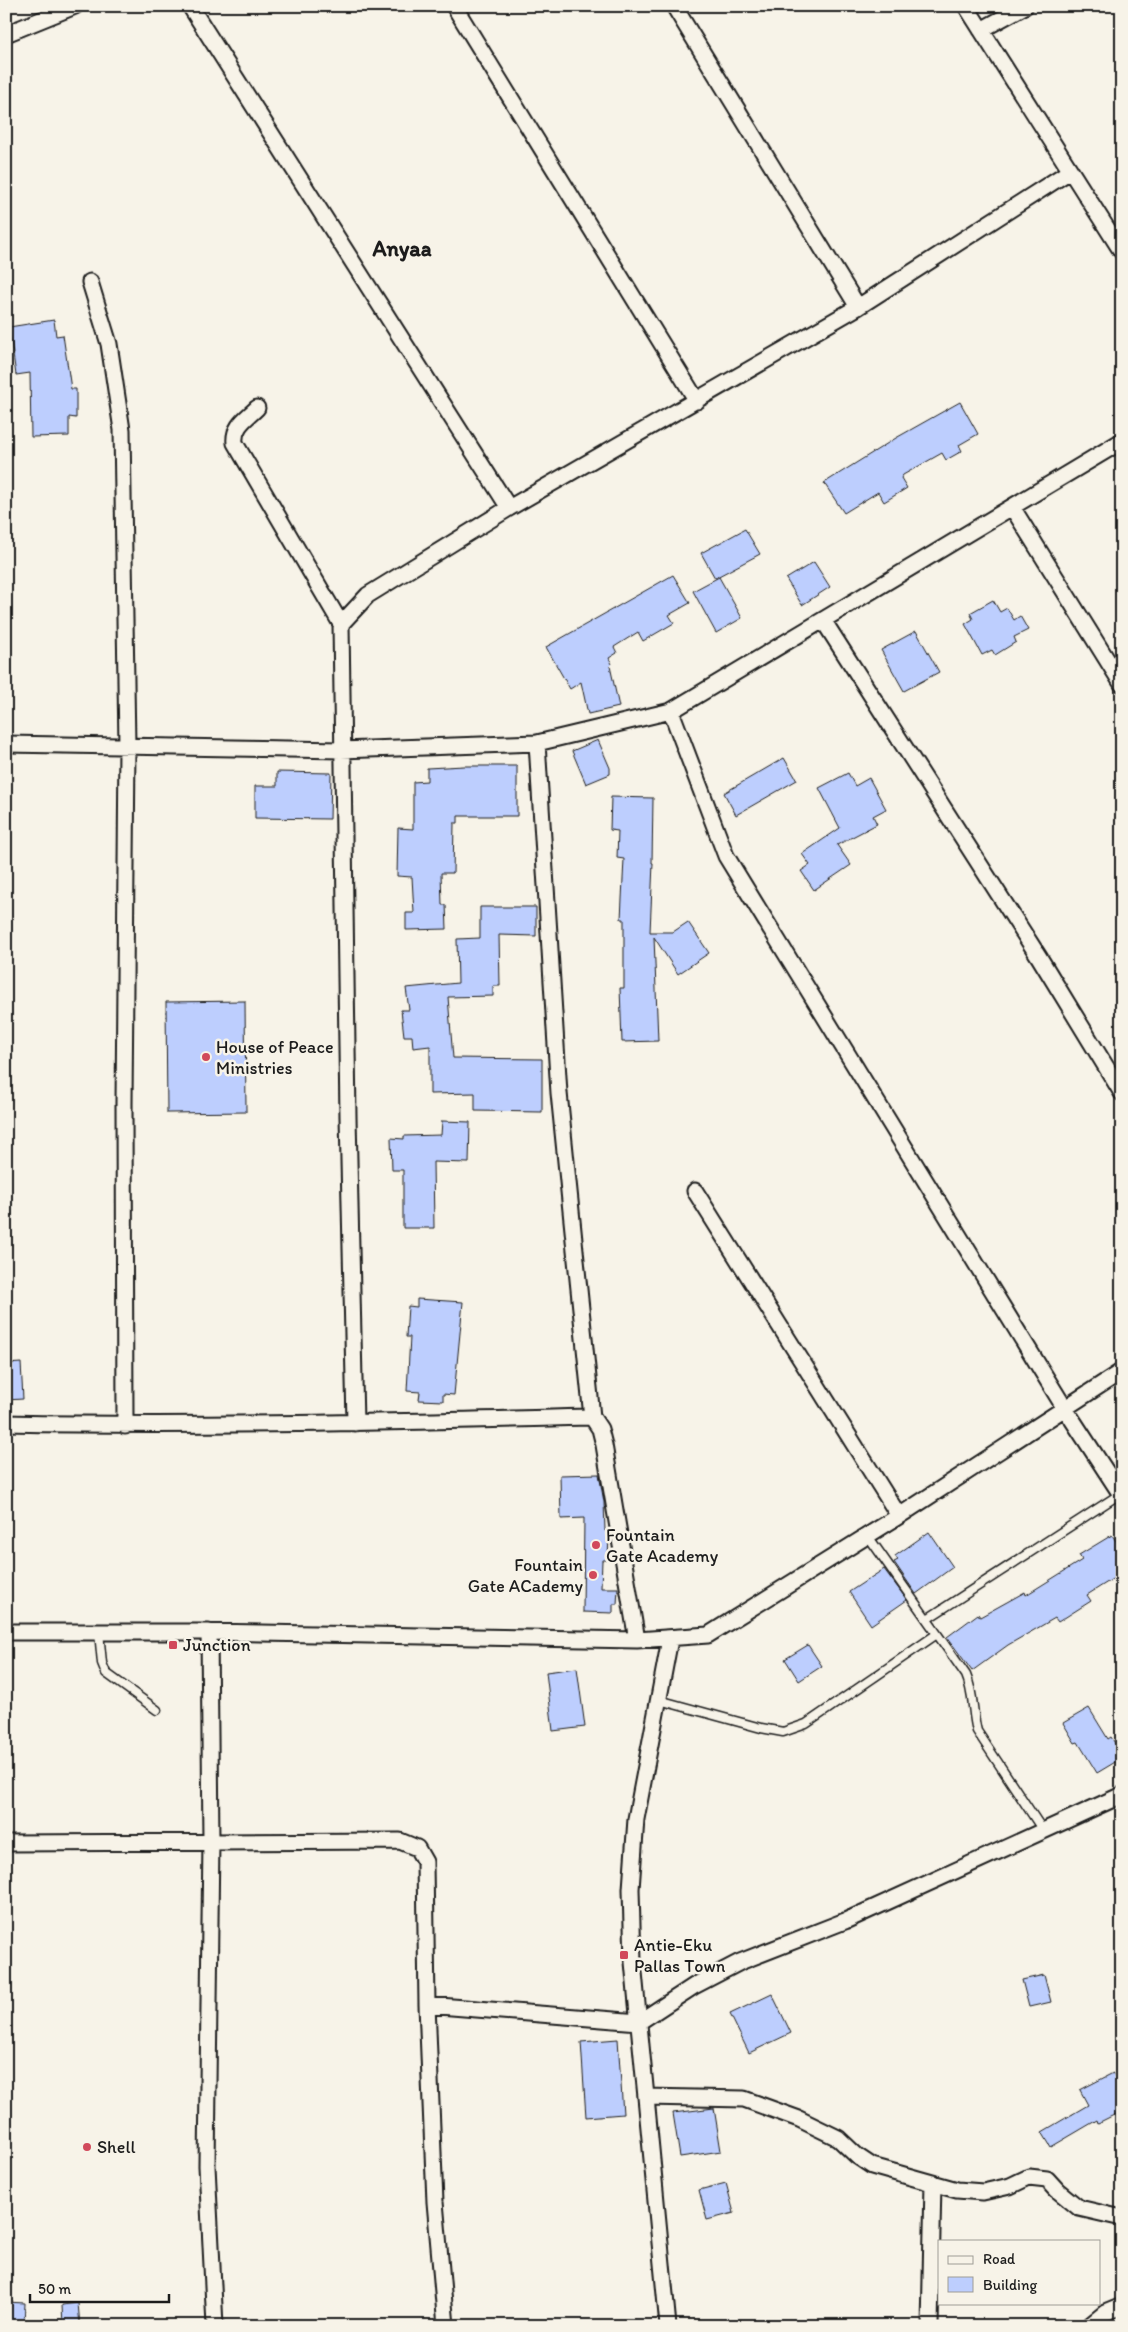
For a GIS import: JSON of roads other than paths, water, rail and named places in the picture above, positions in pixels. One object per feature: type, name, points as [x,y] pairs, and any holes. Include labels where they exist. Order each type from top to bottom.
[{"type":"street","points":[[6,34],[75,6]]},
{"type":"street","points":[[190,6],[509,508]]},
{"type":"street","points":[[454,6],[697,401]]},
{"type":"street","points":[[674,6],[858,307]]},
{"type":"street","points":[[341,624],[368,595],[509,508],[858,307],[1071,173],[966,6]]},
{"type":"street","points":[[981,30],[1025,6]]},
{"type":"street","points":[[1097,213],[1112,237]]},
{"type":"street","points":[[90,282],[109,344],[122,430],[127,745],[124,1104],[125,1426]]},
{"type":"street","points":[[257,408],[237,427],[234,434],[235,443],[341,624],[355,1423]]},
{"type":"street","points":[[6,744],[342,750],[538,743],[671,711],[1122,441]]},
{"type":"street","points":[[1012,507],[1122,684]]},
{"type":"street","points":[[823,620],[1039,957],[1122,1093]]},
{"type":"street","points":[[671,711],[726,856],[1064,1407],[1121,1495]]},
{"type":"street","points":[[538,743],[559,1093],[592,1417],[600,1429],[604,1445],[637,1640]]},
{"type":"street","points":[[695,1191],[899,1516]]},
{"type":"street","points":[[6,1632],[209,1632],[637,1640],[708,1635],[868,1536],[1122,1370]]},
{"type":"street","points":[[6,1423],[125,1426],[592,1417]]},
{"type":"street","points":[[209,1632],[211,1842],[207,2166],[215,2326]]},
{"type":"street","points":[[668,2326],[633,1962],[631,1889],[636,1819],[670,1639]]},
{"type":"street","points":[[427,2005],[639,2022],[694,1986],[740,1962],[845,1921],[1122,1795]]},
{"type":"street","points":[[6,1843],[400,1841],[417,1848],[425,1862],[427,2005],[435,2202],[446,2326]]},
{"type":"street","points":[[646,2097],[744,2099],[799,2119],[838,2138],[857,2156],[872,2166],[958,2190],[983,2192],[1010,2186],[1029,2178],[1047,2179],[1079,2208],[1122,2218]]},
{"type":"street","points":[[930,2326],[933,2183]]},
{"type":"street","points":[[1089,2326],[1105,2313],[1122,2306]]},
{"type":"lane","points":[[1071,173],[1097,213]]},
{"type":"lane","points":[[1112,237],[1122,252]]},
{"type":"lane","points":[[927,1619],[1121,1495]]},
{"type":"lane","points":[[868,1536],[966,1675],[972,1688],[974,1719],[977,1731],[1044,1832]]},
{"type":"lane","points":[[99,1632],[102,1663],[106,1673],[157,1710]]},
{"type":"lane","points":[[659,1700],[761,1728],[783,1732],[806,1724],[937,1634]]},
{"type":"place","name":"House of Peace Ministries","points":[[206,1057]]},
{"type":"place","name":"Fountain Gate Academy","points":[[596,1545]]},
{"type":"place","name":"Fountain Gate ACademy","points":[[593,1575]]},
{"type":"place","name":"Junction","points":[[173,1645]]},
{"type":"place","name":"Antie-Eku Pallas Town","points":[[624,1955]]},
{"type":"place","name":"Shell","points":[[87,2147]]},
{"type":"district","name":"Anyaa","points":[[402,248]]}]
